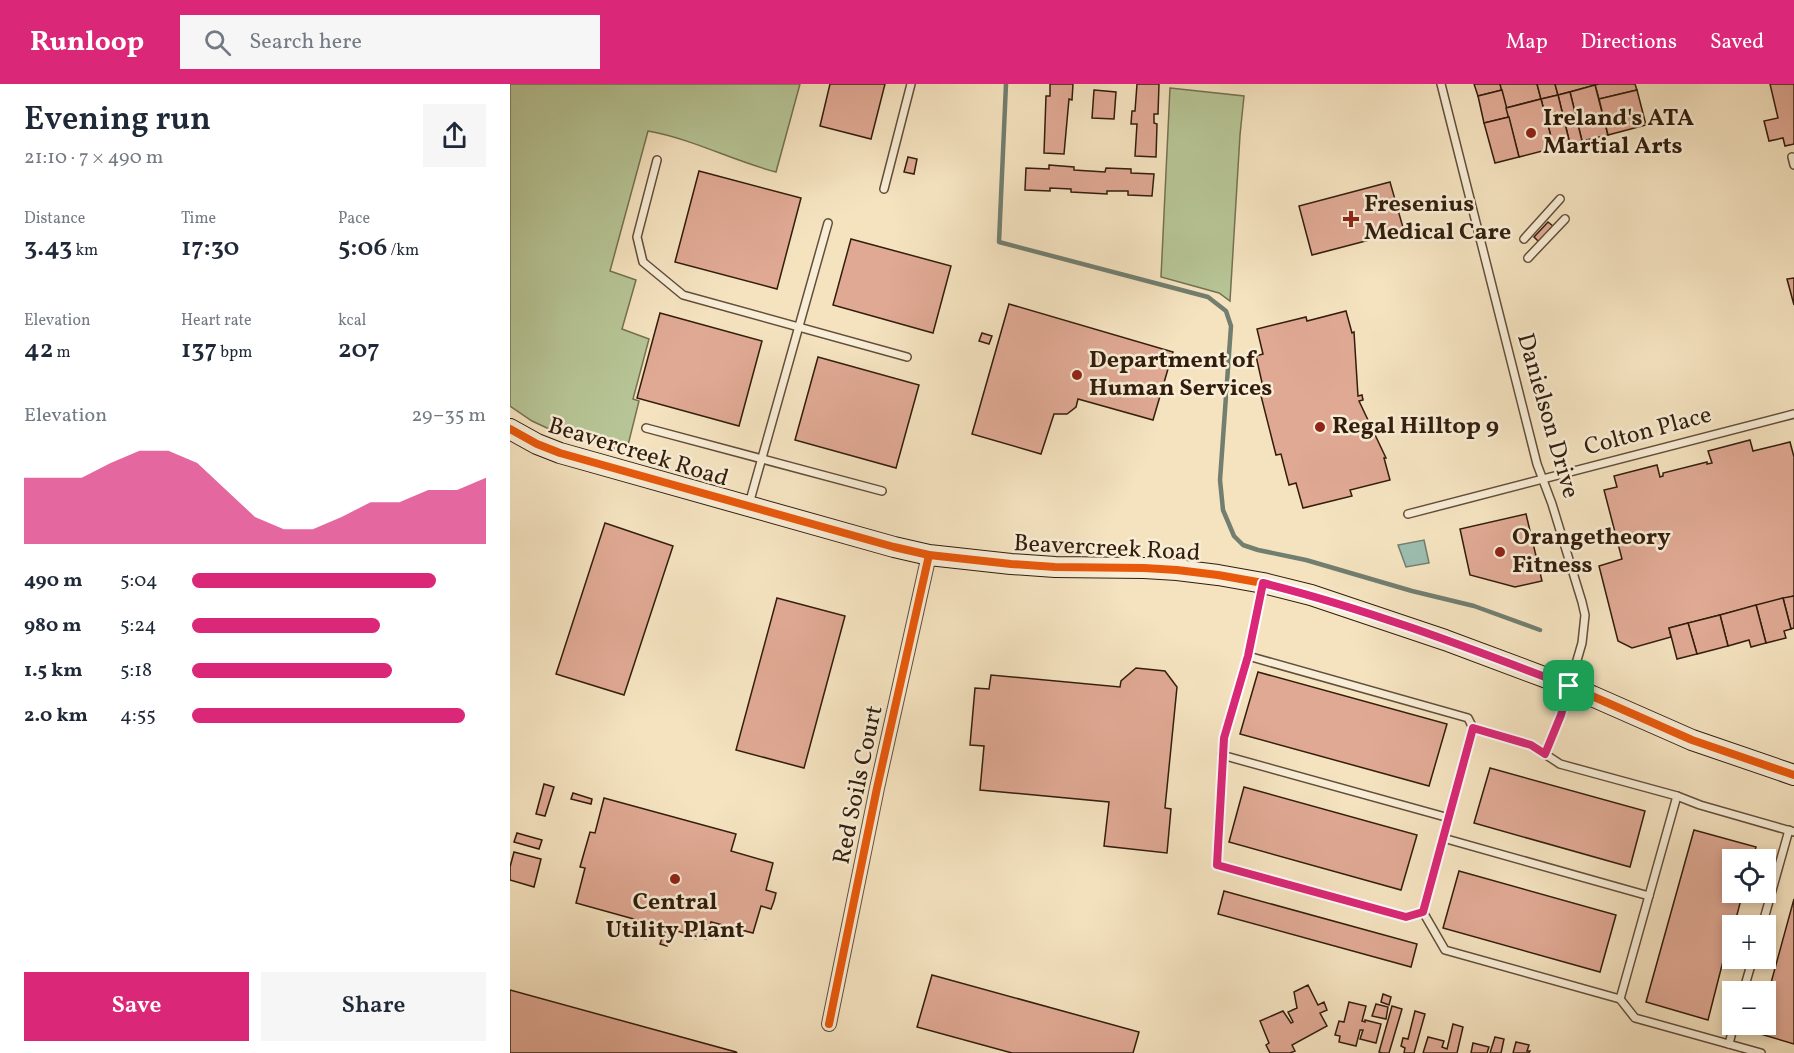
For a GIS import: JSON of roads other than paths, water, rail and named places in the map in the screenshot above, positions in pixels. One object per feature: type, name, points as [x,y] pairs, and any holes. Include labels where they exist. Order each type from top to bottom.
[{"type":"main road","name":"Beavercreek Road","points":[[510,429],[537,444],[560,453],[929,555],[1055,567],[1177,570],[1263,583],[1311,595],[1445,640],[1569,686],[1692,740],[1794,775]]},
{"type":"street","name":"Red Soils Court","points":[[829,1024],[929,555]]},
{"type":"lane","points":[[884,189],[911,84]]},
{"type":"lane","name":"Danielson Drive","points":[[1441,84],[1537,464],[1577,583],[1585,615],[1582,643],[1561,715],[1545,754]]},
{"type":"lane","points":[[1792,157],[1794,165]]},
{"type":"lane","points":[[657,160],[637,237],[643,262],[683,295],[907,357]]},
{"type":"lane","points":[[1524,239],[1560,200]]},
{"type":"lane","points":[[1528,258],[1564,219]]},
{"type":"lane","points":[[748,506],[828,223]]},
{"type":"lane","name":"Colton Place","points":[[1408,514],[1794,414]]},
{"type":"lane","points":[[646,428],[882,491]]},
{"type":"lane","points":[[1263,583],[1248,656],[1224,738],[1217,865],[1406,917],[1423,912]]},
{"type":"lane","points":[[1248,656],[1468,718],[1473,728],[1423,912],[1445,950],[1620,999],[1635,1018],[1761,1053]]},
{"type":"lane","points":[[1473,728],[1531,745],[1560,764],[1792,831],[1765,915]]},
{"type":"lane","points":[[1222,755],[1449,818]]},
{"type":"lane","points":[[1620,999],[1677,796]]},
{"type":"lane","points":[[1443,838],[1649,896]]},
{"type":"lane","points":[[1729,1044],[1731,1035]]},
{"type":"waterway","points":[[1006,84],[999,242],[1208,297],[1226,311],[1231,326],[1220,480],[1223,510],[1234,536],[1243,545],[1258,550],[1306,560],[1412,591],[1474,606],[1540,630]]},
{"type":"place","name":"Ireland's ATA Martial Arts","points":[[1531,133]]},
{"type":"place","name":"Fresenius Medical Care","points":[[1351,219]]},
{"type":"place","name":"Department of Human Services","points":[[1077,375]]},
{"type":"place","name":"Regal Hilltop 9","points":[[1320,427]]},
{"type":"place","name":"Orangetheory Fitness","points":[[1500,552]]},
{"type":"place","name":"Central Utility Plant","points":[[675,879]]}]
